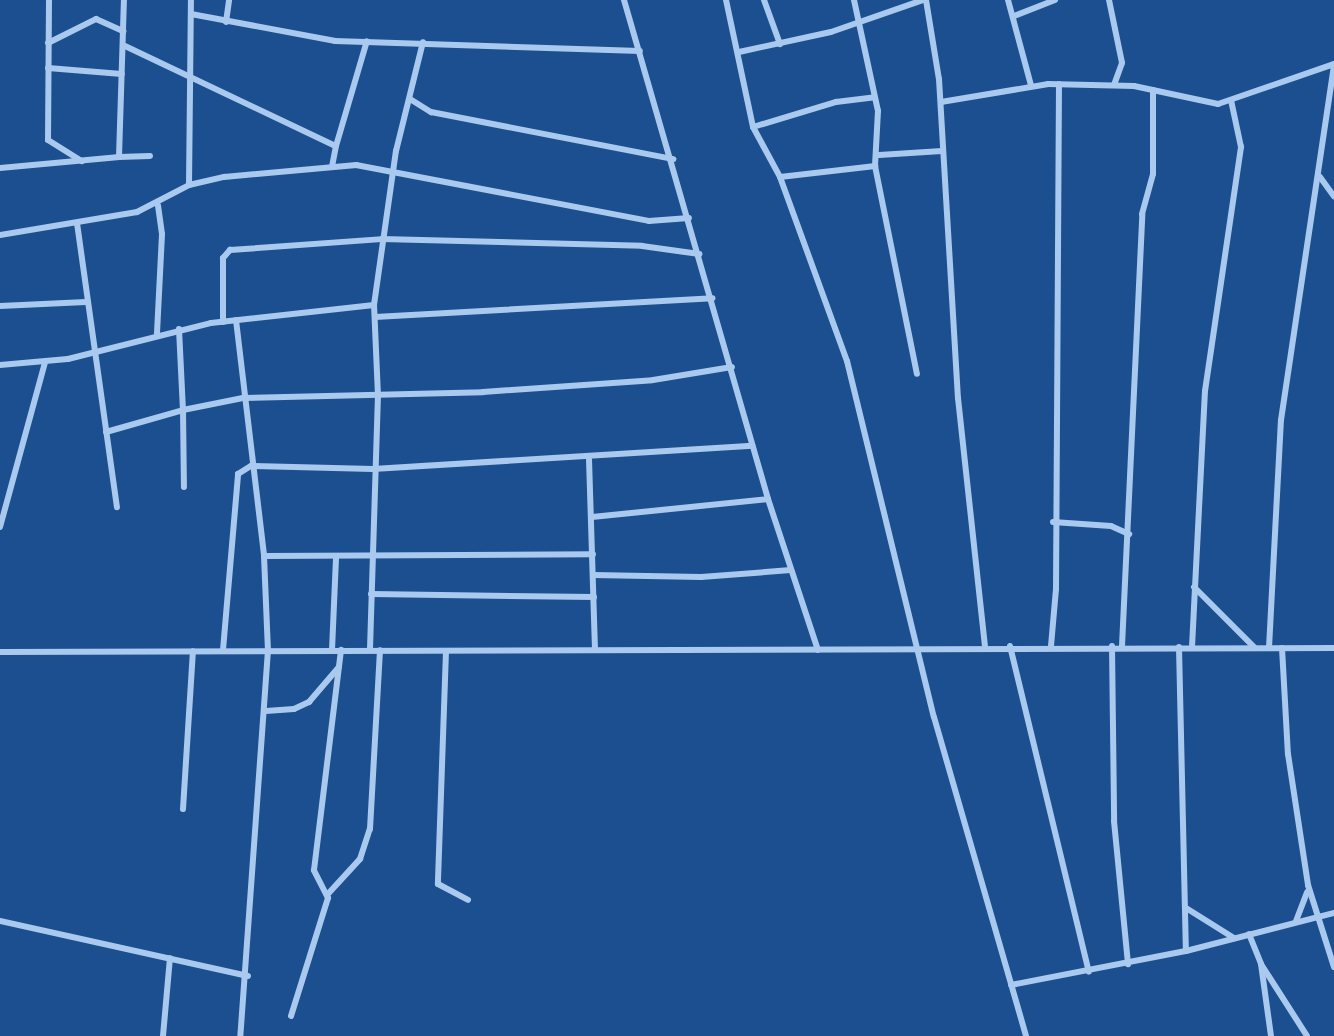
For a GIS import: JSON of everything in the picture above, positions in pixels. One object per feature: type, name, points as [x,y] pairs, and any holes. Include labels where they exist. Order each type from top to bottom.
[{"type":"street","points":[[49,0],[50,145],[82,162]]},
{"type":"street","points":[[119,157],[125,46],[124,0]]},
{"type":"street","points":[[189,185],[188,76],[191,0]]},
{"type":"street","points":[[226,22],[229,0]]},
{"type":"street","points":[[624,0],[673,159],[752,446],[818,650]]},
{"type":"street","points":[[726,0],[739,52],[753,127],[780,177],[847,360],[918,648],[1026,1036]]},
{"type":"street","points":[[764,0],[780,44]]},
{"type":"street","points":[[854,0],[875,97],[879,155],[874,166],[916,374]]},
{"type":"street","points":[[739,52],[858,24],[924,0],[941,102],[942,151],[958,398],[985,646]]},
{"type":"street","points":[[1014,16],[1055,0]]},
{"type":"street","points":[[1109,0],[1122,63],[1114,85]]},
{"type":"street","points":[[1007,1],[1014,16],[1030,85]]},
{"type":"street","points":[[191,14],[306,38],[640,51]]},
{"type":"street","points":[[48,43],[96,19],[123,31]]},
{"type":"street","points":[[332,167],[367,41]]},
{"type":"street","points":[[370,650],[373,469],[378,396],[374,304],[393,168],[423,42]]},
{"type":"street","points":[[125,46],[336,146]]},
{"type":"street","points":[[941,102],[1030,85],[1059,84],[1114,85],[1153,90],[1201,104],[1231,100],[1334,64],[1320,177],[1274,485],[1277,564],[1269,648]]},
{"type":"street","points":[[48,68],[122,74]]},
{"type":"street","points":[[1051,646],[1056,589],[1053,522],[1059,84]]},
{"type":"street","points":[[1122,646],[1129,534],[1142,214],[1153,174],[1153,90]]},
{"type":"street","points":[[753,127],[836,102],[875,97]]},
{"type":"street","points":[[410,99],[431,112],[673,159]]},
{"type":"street","points":[[1192,647],[1205,391],[1241,147],[1231,100]]},
{"type":"street","points":[[879,155],[942,151]]},
{"type":"street","points":[[0,168],[150,156]]},
{"type":"street","points":[[780,177],[874,166]]},
{"type":"street","points":[[0,235],[77,223],[158,205],[189,185],[238,175],[332,167],[393,168],[650,221],[689,218]]},
{"type":"street","points":[[1320,177],[1334,196]]},
{"type":"street","points":[[157,333],[162,267],[158,205]]},
{"type":"street","points":[[77,223],[93,353],[117,507]]},
{"type":"street","points":[[223,322],[226,251],[382,240],[642,246],[699,254]]},
{"type":"street","points":[[375,317],[712,298]]},
{"type":"street","points":[[0,306],[86,302]]},
{"type":"street","points":[[0,365],[45,363],[93,353],[157,333],[178,329],[374,304]]},
{"type":"street","points":[[236,320],[251,466],[264,556],[268,650],[248,976],[240,1036]]},
{"type":"street","points":[[178,329],[183,410],[184,487]]},
{"type":"street","points":[[0,527],[45,363]]},
{"type":"street","points":[[106,432],[183,410],[243,398],[378,396],[653,380],[732,368]]},
{"type":"street","points":[[223,650],[238,474],[251,466],[373,469],[589,459],[752,446]]},
{"type":"street","points":[[589,459],[595,649]]},
{"type":"street","points":[[592,518],[768,499]]},
{"type":"street","points":[[1053,522],[1111,526],[1129,534]]},
{"type":"street","points":[[264,556],[371,559],[593,554]]},
{"type":"street","points":[[332,650],[336,557]]},
{"type":"street","points":[[593,575],[701,578],[791,570]]},
{"type":"street","points":[[1194,587],[1256,648]]},
{"type":"street","points":[[371,594],[594,597]]},
{"type":"street","points":[[0,652],[818,650],[985,646],[1334,648]]},
{"type":"street","points":[[1010,646],[1089,972]]},
{"type":"street","points":[[1112,646],[1114,821],[1128,964]]},
{"type":"street","points":[[1179,647],[1186,951]]},
{"type":"street","points":[[1282,648],[1288,754],[1308,885],[1334,967]]},
{"type":"street","points":[[327,895],[314,870],[341,650]]},
{"type":"street","points":[[291,1016],[315,949],[327,895],[360,859],[370,829],[380,650]]},
{"type":"street","points":[[183,808],[193,651]]},
{"type":"street","points":[[446,651],[438,884],[468,900]]},
{"type":"street","points":[[266,711],[294,710],[309,702],[339,667]]},
{"type":"street","points":[[1296,921],[1308,885]]},
{"type":"street","points":[[1186,908],[1234,938]]},
{"type":"street","points":[[1011,985],[1128,964],[1334,913]]},
{"type":"street","points":[[0,921],[248,976]]},
{"type":"street","points":[[1250,934],[1261,964],[1271,1036]]},
{"type":"street","points":[[163,1036],[170,958]]},
{"type":"street","points":[[1261,964],[1308,1036]]}]
